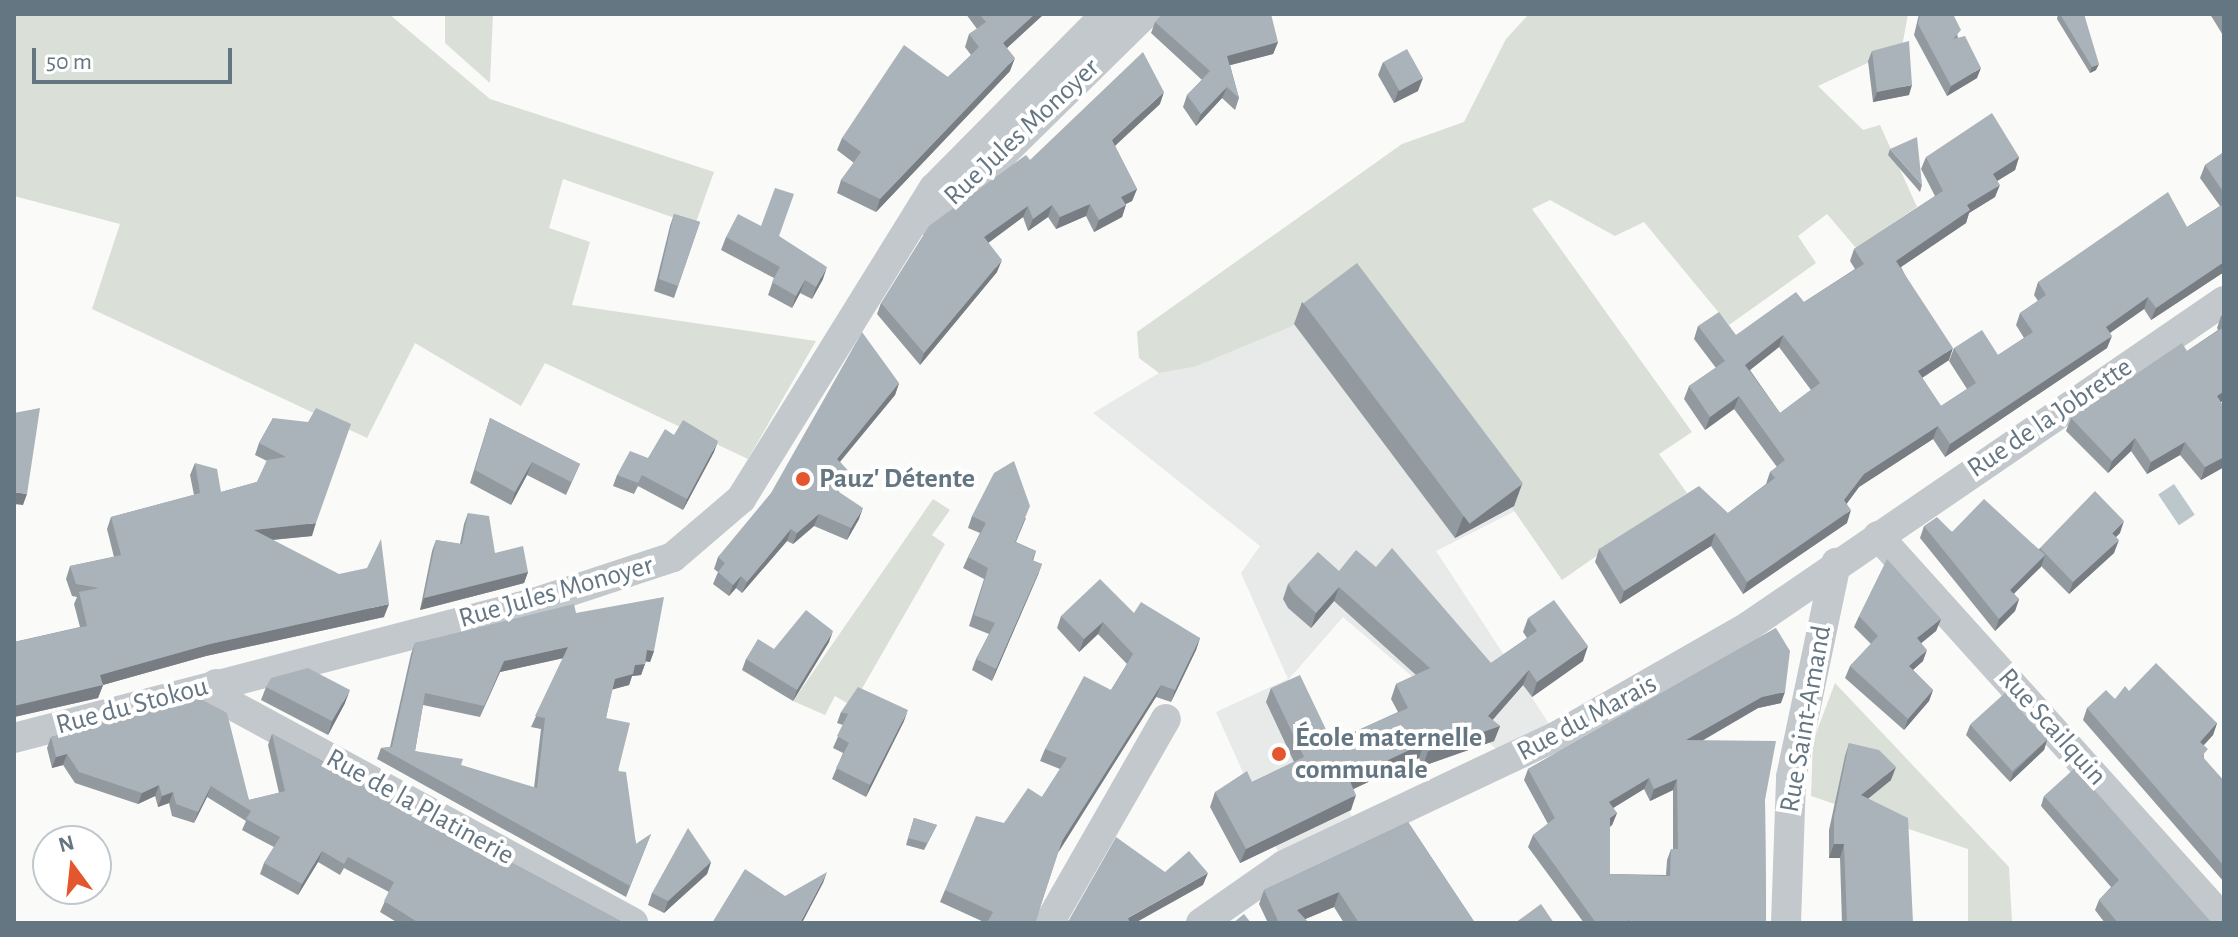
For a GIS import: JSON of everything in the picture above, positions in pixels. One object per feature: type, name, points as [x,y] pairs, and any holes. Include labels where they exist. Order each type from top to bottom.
[{"type":"street","name":"Rue Jules Monoyer","points":[[250,672],[534,603],[673,557],[713,529],[749,487],[895,245],[934,188],[1106,14]]},
{"type":"street","name":"Rue Jules Monoyer","points":[[895,245],[969,187],[1145,14]]},
{"type":"street","name":"Rue de la Jobrette","points":[[1878,536],[2224,301]]},
{"type":"street","name":"Rue du Marais","points":[[1201,923],[1284,865],[1648,687],[1878,536]]},
{"type":"street","name":"Rue Scailquin","points":[[1878,536],[2224,920]]},
{"type":"street","name":"Rue Saint-Amand","points":[[1786,923],[1791,777],[1836,563]]},
{"type":"street","name":"Rue du Stokou","points":[[14,738],[250,672]]},
{"type":"street","name":"Rue de la Platinerie","points":[[216,684],[221,699],[633,923]]},
{"type":"street","points":[[1049,923],[1166,719]]},
{"type":"shaded area","points":[[14,14],[389,14],[490,99],[714,172],[695,225],[563,179],[549,228],[590,242],[572,305],[816,341],[748,459],[545,363],[521,406],[415,343],[367,438],[92,309],[120,224],[14,196]]},
{"type":"shaded area","points":[[445,14],[493,14],[490,83],[445,43]]},
{"type":"shaded area","points":[[1529,14],[1908,14],[1902,47],[1818,86],[1863,130],[1880,125],[1917,207],[1856,248],[1827,214],[1798,236],[1816,263],[1729,325],[1644,222],[1615,236],[1550,200],[1532,209],[1692,432],[1659,454],[1687,493],[1562,580],[1448,415],[1348,291],[1290,327],[1194,367],[1159,373],[1139,358],[1137,332],[1402,144],[1464,122],[1506,39]]},
{"type":"shaded area","points":[[1347,290],[1515,511],[1436,551],[1557,736],[1509,760],[1343,617],[1288,680],[1358,830],[1284,865],[1216,712],[1288,679],[1241,573],[1260,546],[1093,413],[1159,373],[1194,367]]},
{"type":"shaded area","points":[[2174,484],[2195,515],[2179,525],[2158,495]]},
{"type":"shaded area","points":[[933,499],[950,510],[932,535],[945,544],[852,706],[835,696],[825,715],[793,701]]},
{"type":"shaded area","points":[[1835,683],[2009,867],[2012,923],[1968,923],[1968,849],[1811,796],[1813,741]]},
{"type":"building","points":[[979,14],[1035,14],[1003,43],[1015,58],[880,199],[841,180],[861,152],[842,138],[904,45],[948,77],[979,47],[969,34],[986,22]]},
{"type":"building","points":[[1162,14],[1271,14],[1278,42],[1227,56],[1239,98],[1227,87],[1201,114],[1187,95],[1210,71],[1155,22]]},
{"type":"building","points":[[1920,14],[1953,14],[1961,30],[1953,39],[1965,36],[1981,68],[1951,86],[1918,24]]},
{"type":"building","points":[[2060,14],[2084,14],[2099,64],[2092,67]]},
{"type":"building","points":[[1909,41],[1912,85],[1877,92],[1872,51]]},
{"type":"building","points":[[1407,49],[1423,78],[1399,91],[1383,62]]},
{"type":"building","points":[[1143,52],[1164,92],[1112,140],[1137,189],[1121,197],[1126,205],[1099,220],[1090,204],[1060,217],[1052,205],[1033,219],[1028,206],[984,237],[1002,260],[924,353],[881,303],[929,226],[1026,155],[1030,160]]},
{"type":"building","points":[[1992,113],[2019,157],[1993,174],[2000,185],[1967,205],[1970,210],[1896,261],[1953,348],[1918,371],[1941,406],[1976,383],[1954,348],[1982,330],[1998,355],[2033,332],[2020,313],[2046,295],[2038,282],[2168,192],[2187,227],[2224,204],[2224,262],[2156,308],[2148,297],[2106,327],[2112,336],[1950,444],[1938,426],[1864,474],[1844,500],[1851,510],[1747,582],[1715,533],[1624,591],[1599,549],[1699,486],[1728,513],[1775,478],[1770,472],[1785,460],[1739,396],[1710,417],[1689,386],[1725,361],[1698,326],[1719,312],[1736,335],[1796,292],[1804,302],[1864,264],[1854,249],[1943,191],[1926,157]],"holes":[[[1783,335],[1820,383],[1780,413],[1745,365]]]},
{"type":"building","points":[[1917,137],[1922,185],[1890,149]]},
{"type":"building","points":[[2224,152],[2224,193],[2205,165]]},
{"type":"building","points":[[775,188],[794,194],[779,236],[827,267],[816,287],[805,280],[796,296],[772,282],[780,267],[726,237],[738,214],[761,226]]},
{"type":"building","points":[[674,214],[700,222],[678,286],[659,279]]},
{"type":"building","points":[[1357,263],[1523,483],[1470,524],[1303,303]]},
{"type":"building","points":[[2224,327],[2224,391],[2217,396],[2224,407],[2224,457],[2205,467],[2185,442],[2151,462],[2135,438],[2112,461],[2071,418],[2182,343],[2187,351]]},
{"type":"building","points":[[862,332],[899,383],[837,459],[850,473],[833,488],[863,508],[851,528],[819,514],[797,533],[791,529],[747,582],[741,576],[733,585],[718,572],[725,563],[718,557],[771,493]]},
{"type":"building","points":[[40,408],[27,494],[14,492],[14,413]]},
{"type":"building","points":[[316,408],[351,424],[316,523],[254,530],[339,574],[367,568],[381,539],[389,604],[210,644],[100,675],[103,685],[14,706],[14,642],[87,626],[79,592],[99,588],[76,584],[70,566],[121,555],[111,517],[200,493],[195,463],[217,469],[221,492],[257,482],[267,460],[286,457],[259,443],[273,418],[308,422]]},
{"type":"building","points":[[490,418],[580,464],[571,482],[532,462],[515,492],[475,470]]},
{"type":"building","points":[[683,420],[718,441],[687,499],[642,475],[638,483],[617,475],[630,451],[648,458],[665,429],[674,435]]},
{"type":"building","points":[[1014,461],[1030,506],[1015,542],[1036,551],[1032,560],[1042,564],[996,669],[976,659],[995,623],[974,615],[988,568],[968,557],[986,523],[972,516],[994,473]]},
{"type":"building","points":[[2095,491],[2124,521],[2112,533],[2119,540],[2073,582],[2040,548]]},
{"type":"building","points":[[1984,499],[2045,555],[2010,590],[2019,599],[1999,619],[1924,526],[1937,517],[1952,532]]},
{"type":"building","points":[[468,513],[489,516],[495,553],[523,546],[528,572],[424,598],[436,540],[462,544]]},
{"type":"building","points":[[1392,548],[1491,663],[1537,631],[1528,618],[1554,600],[1588,646],[1537,682],[1529,670],[1488,716],[1500,726],[1428,751],[1424,743],[1371,768],[1349,779],[1356,795],[1246,849],[1215,792],[1247,771],[1252,782],[1304,757],[1271,688],[1300,675],[1332,742],[1408,708],[1396,684],[1430,668],[1339,587],[1316,613],[1288,584],[1318,552],[1339,571],[1356,550],[1376,567]]},
{"type":"building","points":[[1887,559],[1941,619],[1917,638],[1927,650],[1909,666],[1933,690],[1908,719],[1850,666],[1878,636],[1859,616]]},
{"type":"building","points":[[1100,579],[1134,613],[1141,602],[1200,638],[1175,690],[1161,685],[1062,841],[1035,923],[987,923],[993,912],[945,890],[976,816],[1004,823],[1028,788],[1042,797],[1067,758],[1045,749],[1084,676],[1111,690],[1133,654],[1103,622],[1084,639],[1061,616]]},
{"type":"building","points":[[664,597],[654,651],[647,650],[645,664],[635,665],[633,674],[615,679],[606,718],[630,723],[618,771],[626,772],[636,844],[651,834],[630,886],[381,748],[392,747],[415,643],[574,604],[576,613]],"holes":[[[568,647],[535,716],[545,718],[537,788],[461,765],[463,759],[415,751],[425,693],[484,706],[504,661]]]},
{"type":"building","points":[[806,610],[833,631],[797,690],[746,659],[758,639],[774,649]]},
{"type":"building","points":[[1776,628],[1790,651],[1785,692],[1762,697],[1686,740],[1776,741],[1765,800],[1766,923],[1631,923],[1629,920],[1626,923],[1596,923],[1533,835],[1555,818],[1528,769]],"holes":[[[1649,778],[1654,789],[1677,779],[1678,849],[1671,849],[1670,876],[1610,874],[1610,818],[1617,813],[1609,802]]]},
{"type":"building","points":[[2156,663],[2217,723],[2200,742],[2208,749],[2202,756],[2224,781],[2224,866],[2087,708],[2106,690],[2115,699],[2125,686],[2129,691]]},
{"type":"building","points":[[308,668],[350,690],[332,721],[266,687],[271,678]]},
{"type":"building","points":[[858,687],[908,710],[870,785],[836,768],[849,743],[837,736],[848,714],[841,712]]},
{"type":"building","points":[[2005,693],[2047,740],[2012,771],[1970,724]]},
{"type":"building","points":[[199,698],[227,713],[249,800],[285,791],[272,734],[624,923],[419,923],[384,901],[394,882],[348,857],[344,864],[322,851],[302,884],[264,863],[280,837],[246,819],[251,811],[211,786],[198,812],[176,804],[173,792],[162,796],[159,785],[142,793],[79,772],[67,754],[56,757],[51,737]]},
{"type":"building","points":[[1849,743],[1879,750],[1896,767],[1861,795],[1908,818],[1913,923],[1847,923],[1844,844],[1834,844],[1834,817]]},
{"type":"building","points":[[2075,768],[2212,923],[2118,923],[2099,900],[2119,880],[2044,796]]},
{"type":"building","points":[[914,818],[937,825],[927,843],[908,838]]},
{"type":"building","points":[[1408,822],[1475,923],[1359,923],[1339,892],[1297,910],[1308,922],[1279,923],[1264,890]]},
{"type":"building","points":[[688,828],[711,862],[668,901],[652,893]]},
{"type":"building","points":[[1116,837],[1165,872],[1189,851],[1208,873],[1128,918],[1130,923],[1063,923],[1069,920]]},
{"type":"building","points":[[745,869],[785,896],[827,872],[800,923],[712,923]]},
{"type":"building","points":[[1541,904],[1554,923],[1515,923]]},
{"type":"building","points":[[1244,914],[1251,923],[1233,923]]},
{"type":"place","name":"Pauz' Détente","points":[[803,479]]},
{"type":"place","name":"École maternelle communale","points":[[1279,754]]}]
